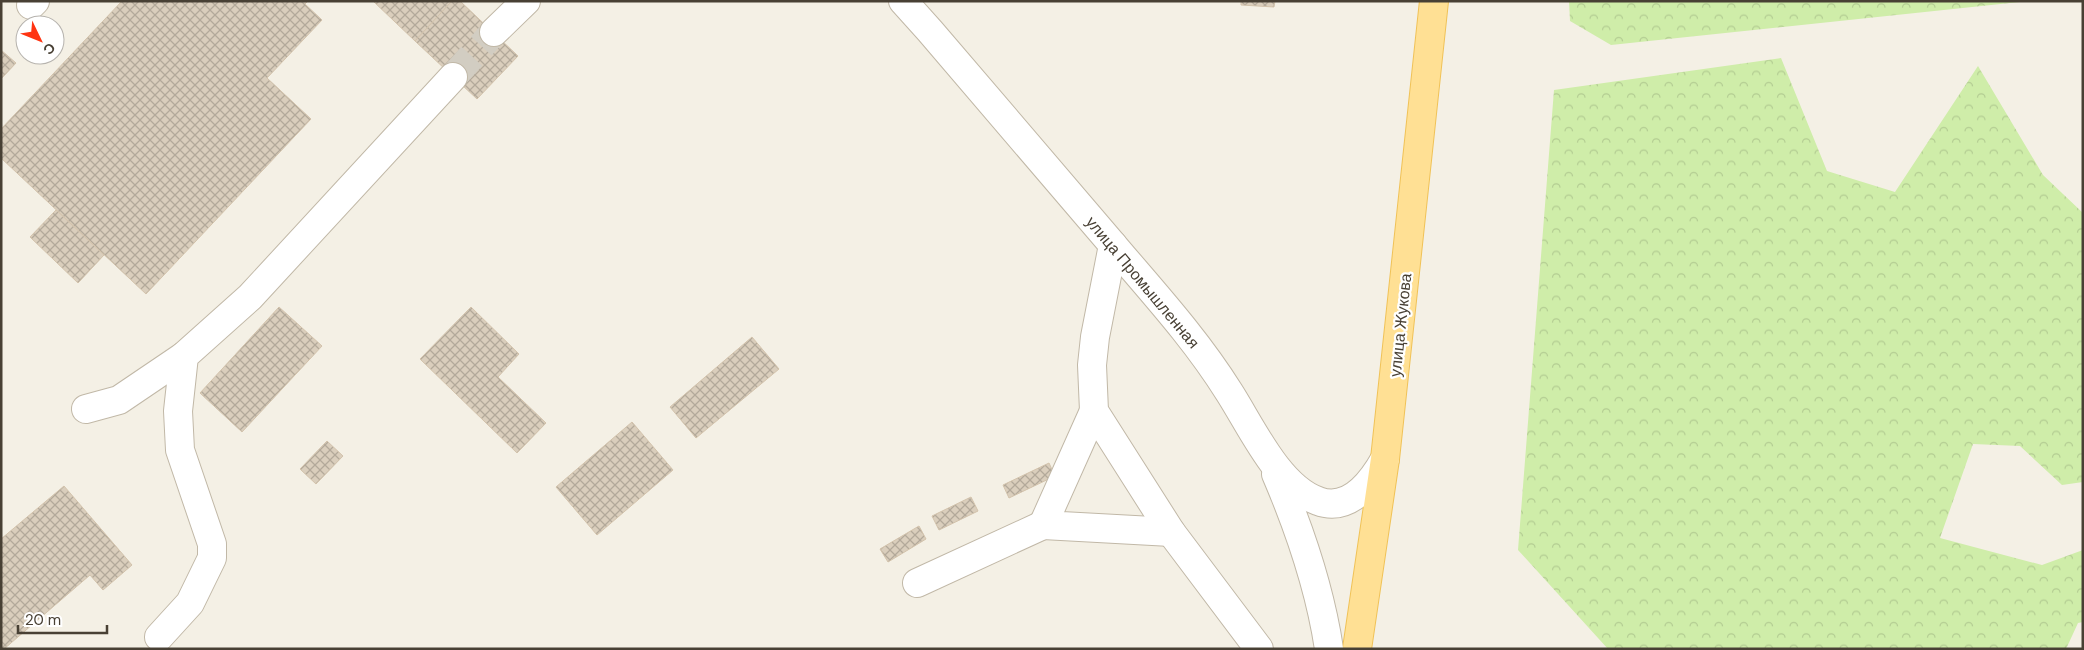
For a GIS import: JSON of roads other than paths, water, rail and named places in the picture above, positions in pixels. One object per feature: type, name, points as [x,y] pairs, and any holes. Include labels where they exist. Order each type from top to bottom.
[{"type":"main road","name":"улица Жукова","points":[[1357,649],[1385,459],[1434,1]]},
{"type":"street","points":[[494,32],[526,1]]},
{"type":"street","name":"улица Промышленная","points":[[903,1],[1113,245],[1211,363],[1269,456],[1285,478],[1296,488],[1319,502],[1333,504],[1356,495],[1366,487],[1385,459]]},
{"type":"street","points":[[86,410],[119,400],[184,356],[250,297],[453,77]]},
{"type":"street","points":[[1043,525],[1094,411],[1092,364],[1095,337],[1113,245]]},
{"type":"street","points":[[159,637],[190,604],[212,558],[212,544],[180,450],[178,411],[184,356]]},
{"type":"street","points":[[1094,411],[1172,532],[1259,649]]},
{"type":"street","points":[[1269,456],[1301,539],[1316,588],[1329,649]]},
{"type":"street","points":[[918,583],[1043,525],[1172,532]]},
{"type":"tunnel","points":[[453,77],[494,32]]}]
